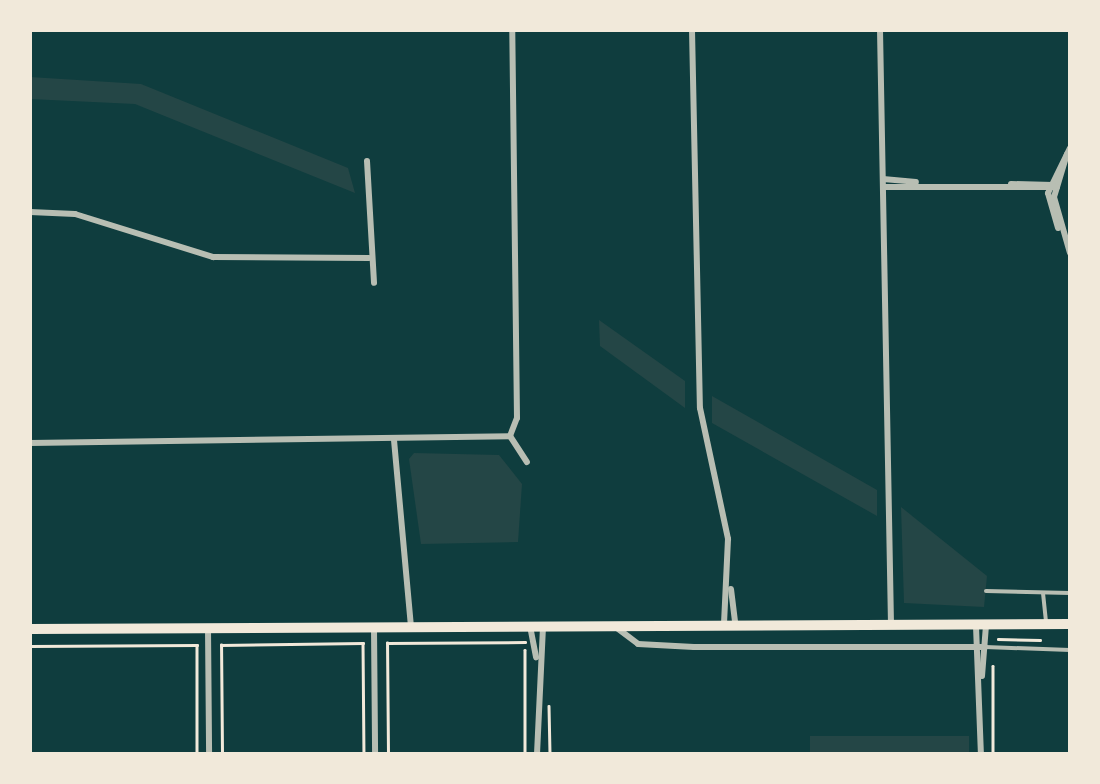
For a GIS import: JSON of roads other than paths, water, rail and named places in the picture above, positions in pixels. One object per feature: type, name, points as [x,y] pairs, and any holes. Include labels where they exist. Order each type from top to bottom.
[{"type":"main road","points":[[30,629],[1070,624]]},
{"type":"street","points":[[510,436],[517,418],[512,30]]},
{"type":"street","points":[[692,30],[701,431],[728,540],[729,625]]},
{"type":"street","points":[[880,30],[891,625]]},
{"type":"street","points":[[1069,151],[1052,187],[1070,253]]},
{"type":"street","points":[[367,160],[369,258],[374,283]]},
{"type":"street","points":[[883,182],[1052,187]]},
{"type":"street","points":[[30,212],[75,214],[213,257],[369,258]]},
{"type":"street","points":[[30,443],[510,436]]},
{"type":"street","points":[[510,436],[527,462]]},
{"type":"street","points":[[394,440],[410,626]]},
{"type":"street","points":[[614,625],[632,642],[657,645],[985,647]]},
{"type":"street","points":[[981,625],[985,647],[981,754]]},
{"type":"street","points":[[536,626],[538,754]]},
{"type":"street","points":[[374,627],[375,754]]},
{"type":"street","points":[[208,628],[209,754]]},
{"type":"lane","points":[[986,591],[1070,593]]},
{"type":"lane","points":[[1043,593],[1046,624]]},
{"type":"lane","points":[[985,647],[1070,650]]}]
